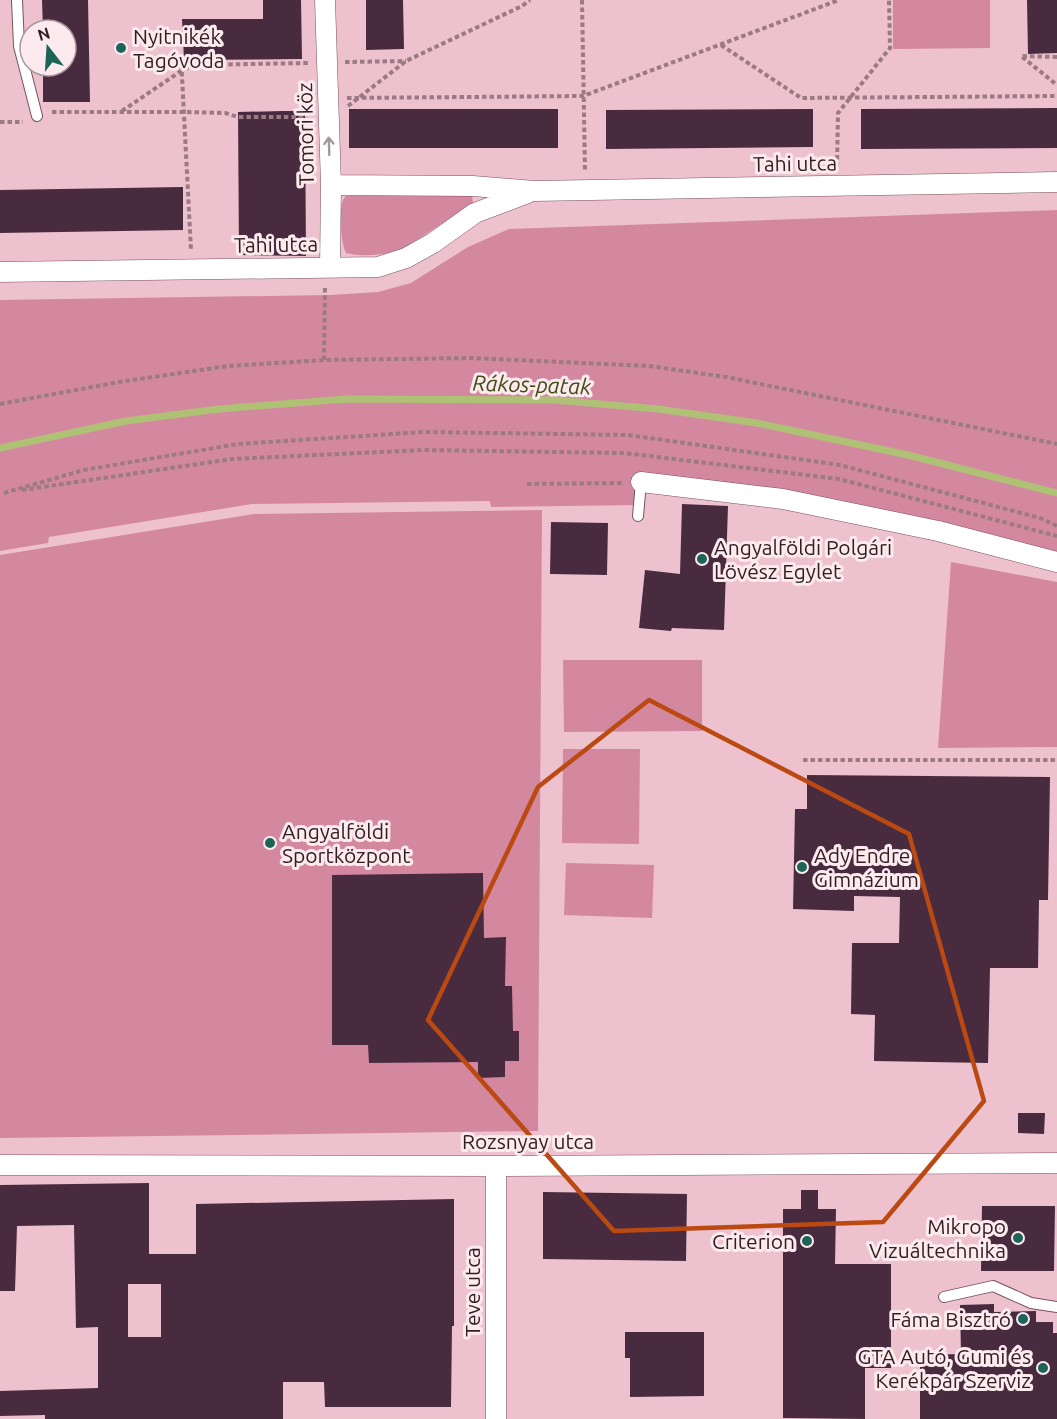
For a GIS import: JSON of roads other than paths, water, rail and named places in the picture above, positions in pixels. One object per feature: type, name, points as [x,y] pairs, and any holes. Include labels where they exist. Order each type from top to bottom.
[{"type":"street","name":"Tomori köz","points":[[325,0],[331,185],[330,267]]},
{"type":"street","name":"Tahi utca","points":[[331,185],[473,186],[534,191],[1057,182]]},
{"type":"street","name":"Tahi utca","points":[[0,272],[378,267],[406,258],[433,243],[475,213],[534,191]]},
{"type":"street","points":[[641,482],[783,499],[938,531],[1057,562]]},
{"type":"street","name":"Rozsnyay utca","points":[[0,1165],[496,1166],[1057,1162]]},
{"type":"street","name":"Teve utca","points":[[496,1166],[496,1419]]},
{"type":"lane","points":[[16,0],[19,46],[37,116]]},
{"type":"lane","points":[[638,516],[641,482]]},
{"type":"lane","points":[[944,1298],[993,1286],[1031,1303],[1057,1307]]},
{"type":"waterway","name":"Rákos-patak","points":[[0,448],[126,421],[219,409],[347,399],[554,400],[658,409],[757,423],[908,455],[1057,493]]},
{"type":"place","name":"Nyitnikék Tagóvoda","points":[[121,48]]},
{"type":"place","name":"Angyalföldi Polgári Lövész Egylet","points":[[702,559]]},
{"type":"place","name":"Angyalföldi Sportközpont","points":[[270,843]]},
{"type":"place","name":"Ady Endre Gimnázium","points":[[802,867]]},
{"type":"place","name":"Mikropo Vizuáltechnika","points":[[1018,1238]]},
{"type":"place","name":"Criterion","points":[[807,1241]]},
{"type":"place","name":"Fáma Bisztró","points":[[1023,1319]]},
{"type":"place","name":"GTA Autó, Gumi és Kerékpár Szerviz","points":[[1043,1368]]}]
